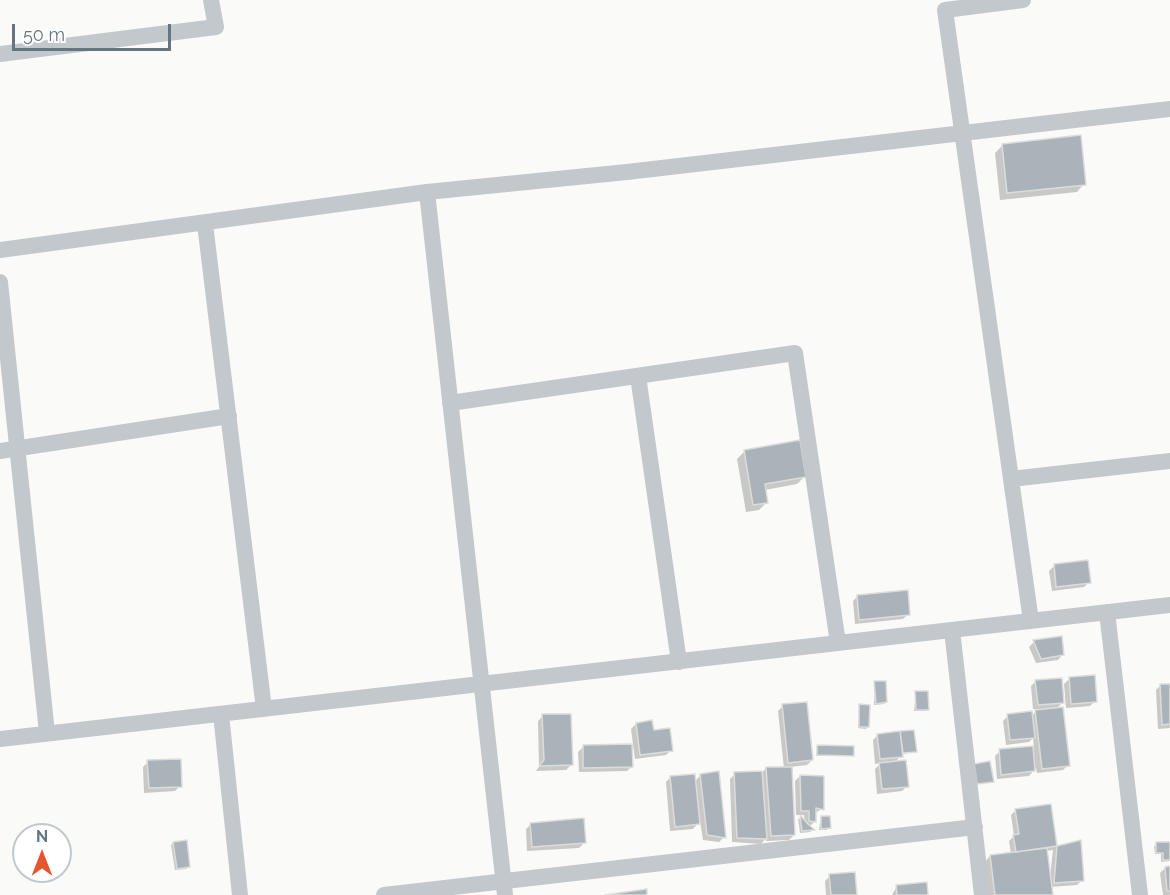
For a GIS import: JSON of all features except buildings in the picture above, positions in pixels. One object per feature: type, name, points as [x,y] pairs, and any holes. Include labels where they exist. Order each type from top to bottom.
[{"type":"street","points":[[0,54],[216,27],[211,0]]},
{"type":"street","points":[[1023,0],[945,10],[1031,621]]},
{"type":"street","points":[[0,250],[205,224],[427,192],[1170,110]]},
{"type":"street","points":[[427,192],[504,888]]},
{"type":"street","points":[[205,224],[264,709]]},
{"type":"street","points":[[0,282],[47,733]]},
{"type":"street","points":[[450,403],[795,353],[838,643]]},
{"type":"street","points":[[638,376],[679,662]]},
{"type":"street","points":[[0,451],[229,416]]},
{"type":"street","points":[[1011,478],[1170,461]]},
{"type":"street","points":[[0,739],[1170,605]]},
{"type":"street","points":[[1107,612],[1140,895]]},
{"type":"street","points":[[952,630],[982,895]]},
{"type":"street","points":[[221,714],[240,895]]},
{"type":"street","points":[[384,895],[504,888],[975,827]]}]
